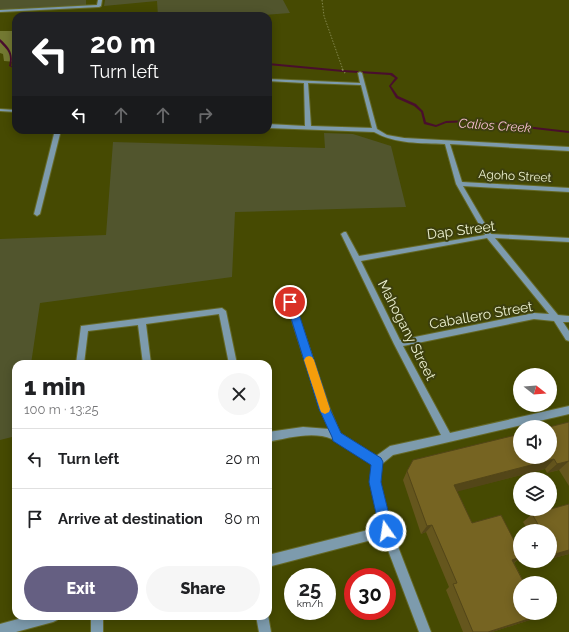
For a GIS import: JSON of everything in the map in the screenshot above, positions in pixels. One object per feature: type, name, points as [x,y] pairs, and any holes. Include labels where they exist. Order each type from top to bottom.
[{"type":"street","points":[[0,11],[99,6],[100,0]]},
{"type":"street","points":[[360,73],[375,130]]},
{"type":"street","points":[[272,80],[362,84]]},
{"type":"street","points":[[306,82],[308,126]]},
{"type":"street","points":[[0,110],[12,111]]},
{"type":"street","points":[[272,126],[308,126],[375,130],[385,136],[404,140],[569,150]]},
{"type":"street","points":[[37,214],[57,134]]},
{"type":"street","points":[[447,142],[459,184],[489,236],[557,319],[569,338]]},
{"type":"street","name":"Agoho Street","points":[[459,184],[569,190]]},
{"type":"street","name":"Mahogany Street","points":[[344,234],[398,344],[447,437]]},
{"type":"street","name":"Dap Street","points":[[357,258],[489,236],[569,240]]},
{"type":"street","points":[[290,302],[325,409],[337,437]]},
{"type":"street","points":[[80,360],[84,328],[142,322],[222,310],[232,360]]},
{"type":"street","name":"Caballero Street","points":[[398,344],[534,316],[569,319]]},
{"type":"street","points":[[142,322],[147,360]]},
{"type":"street","points":[[425,632],[386,531],[375,482],[377,462],[390,452],[447,437],[569,410]]},
{"type":"street","points":[[272,436],[301,432],[320,433],[337,437],[377,462]]},
{"type":"street","points":[[272,560],[386,531]]},
{"type":"street","points":[[0,630],[38,620]]},
{"type":"street","points":[[97,620],[97,632]]},
{"type":"street","points":[[263,620],[265,632]]},
{"type":"path","points":[[322,0],[324,16],[344,73],[360,73]]},
{"type":"green space","points":[[0,0],[86,0],[86,5],[0,10]]},
{"type":"green space","points":[[105,0],[283,0],[290,13],[272,14],[272,12],[158,12],[157,1],[104,6]]},
{"type":"green space","points":[[0,31],[12,31],[12,62],[4,61],[3,54],[0,53]]},
{"type":"green space","points":[[324,133],[353,134],[391,146],[406,207],[235,212],[232,277],[40,303],[32,360],[12,360],[12,437],[0,440],[0,239],[106,235],[113,142],[325,148]]},
{"type":"building","points":[[569,422],[569,461],[557,464],[557,425]]},
{"type":"building","points":[[513,436],[513,464],[535,464],[454,485],[472,523],[501,515],[513,538],[513,568],[516,568],[520,576],[513,576],[513,620],[525,620],[488,632],[473,632],[453,584],[457,583],[432,525],[427,526],[407,471],[413,460]]},
{"type":"building","points":[[569,504],[569,550],[557,553],[557,524],[538,524],[533,516],[557,516],[557,507]]},
{"type":"waterway","name":"Calios Creek","points":[[0,40],[11,54],[10,66],[12,67]]},
{"type":"waterway","name":"Calios Creek","points":[[272,64],[391,74],[397,78],[390,86],[397,97],[415,105],[422,112],[425,123],[436,126],[446,122],[473,121],[569,132]]},
{"type":"slow traffic","points":[[309,360],[325,409]]},
{"type":"route","points":[[290,302],[325,409],[337,437],[377,462],[375,482],[386,531]]}]
